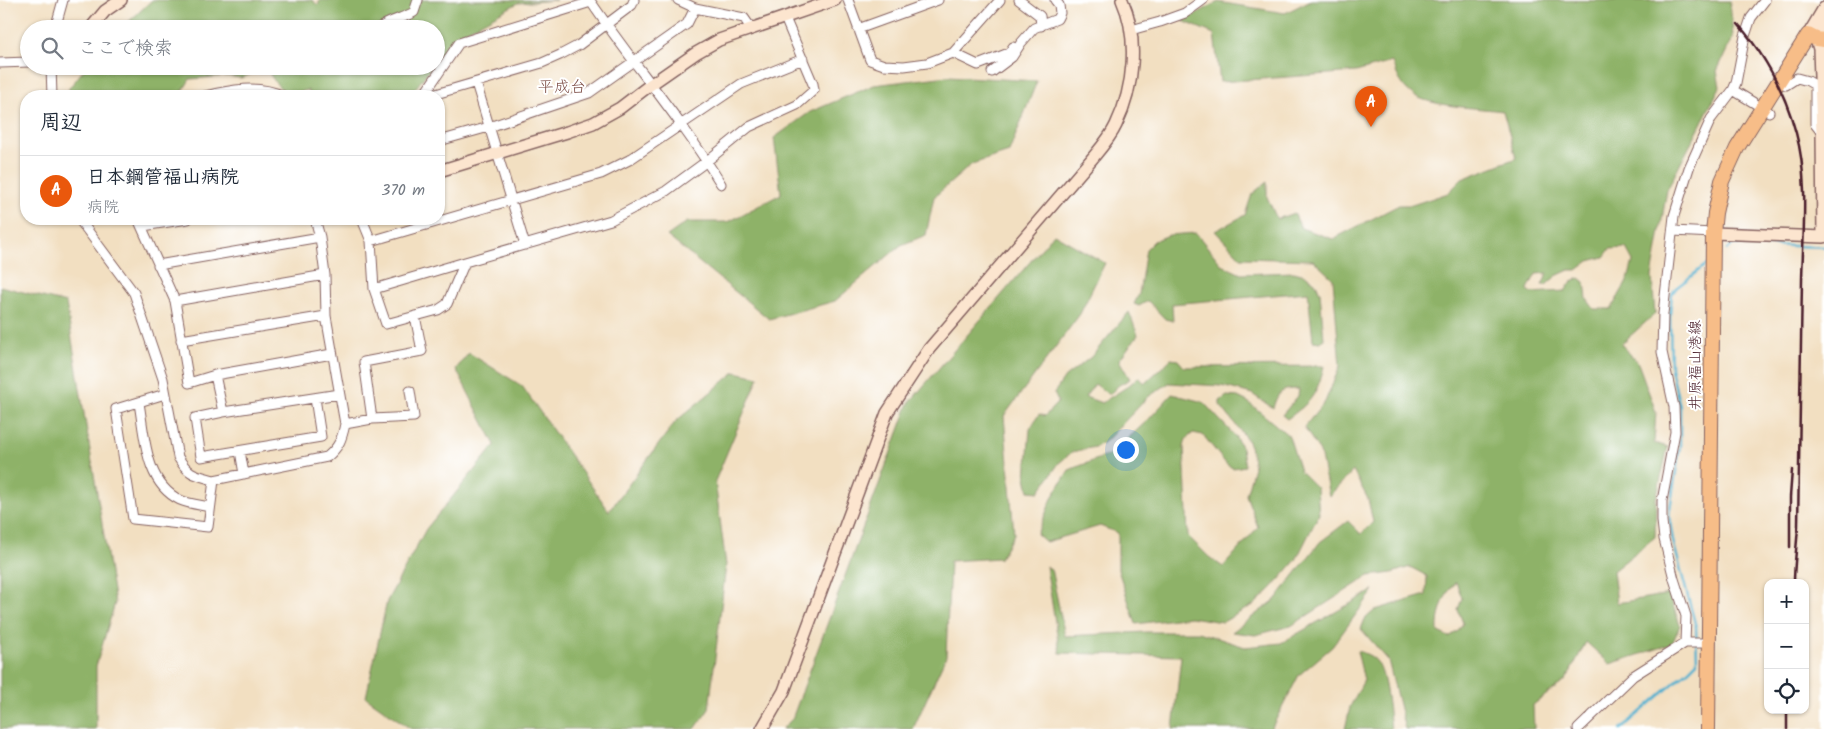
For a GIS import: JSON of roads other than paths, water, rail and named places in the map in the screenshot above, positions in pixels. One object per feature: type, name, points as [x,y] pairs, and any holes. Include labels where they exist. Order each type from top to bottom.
[{"type":"main road","name":"井原福山港線","points":[[1766,110],[1786,85],[1816,38]]},
{"type":"main road","name":"井原福山港線","points":[[1708,729],[1705,643],[1718,233],[1729,186],[1743,155],[1766,110],[1816,38]]},
{"type":"main road","name":"井原福山港線","points":[[1715,729],[1718,233]]},
{"type":"street","points":[[57,20],[63,0]]},
{"type":"street","points":[[98,20],[105,11],[121,0]]},
{"type":"street","points":[[394,20],[414,12],[418,0]]},
{"type":"street","points":[[445,92],[542,63],[560,55],[579,45],[632,5],[634,0]]},
{"type":"street","points":[[678,0],[695,8],[744,18],[751,28]]},
{"type":"street","points":[[445,169],[593,123],[620,108],[696,53],[719,40],[835,0]]},
{"type":"street","points":[[848,0],[870,60],[884,65],[904,66],[927,63],[953,52],[1000,0]]},
{"type":"street","points":[[858,29],[938,0]]},
{"type":"street","points":[[992,72],[1012,57],[1021,43],[1037,27],[1040,16],[1019,0]]},
{"type":"street","points":[[953,52],[978,65],[1009,52],[1024,30],[1056,19],[1060,13],[1059,6],[1055,0]]},
{"type":"street","points":[[762,729],[784,691],[887,412],[929,349],[1106,142],[1115,126],[1123,108],[1128,88],[1132,50],[1131,30],[1122,0]]},
{"type":"street","points":[[1131,30],[1184,13],[1203,0]]},
{"type":"street","points":[[1687,643],[1686,616],[1672,571],[1664,539],[1662,521],[1662,500],[1675,432],[1674,407],[1662,352],[1664,306],[1674,216],[1689,168],[1711,119],[1733,90],[1736,83],[1751,18],[1764,0]]},
{"type":"street","points":[[445,64],[459,43],[591,2],[650,85],[681,124],[721,184]]},
{"type":"street","points":[[445,139],[489,127],[589,93],[687,24],[695,8]]},
{"type":"street","points":[[1673,231],[1823,237],[1823,131],[1819,49],[1816,38],[1824,8]]},
{"type":"street","points":[[374,289],[611,220],[666,191],[750,127],[797,105],[814,90],[785,18]]},
{"type":"street","points":[[1816,38],[1824,26]]},
{"type":"street","points":[[445,219],[601,174],[629,160],[740,84],[803,60]]},
{"type":"street","points":[[0,63],[20,62]]},
{"type":"street","points":[[52,75],[52,90]]},
{"type":"street","points":[[428,90],[438,75]]},
{"type":"street","points":[[1786,85],[1797,78],[1815,85],[1816,124],[1823,131]]},
{"type":"street","points":[[476,83],[525,245]]},
{"type":"street","points":[[235,90],[271,90]]},
{"type":"street","points":[[1733,90],[1766,110]]},
{"type":"street","points":[[83,225],[134,293],[163,379],[178,457],[184,468],[196,475],[214,480],[327,457],[337,449],[342,439],[345,424],[326,316],[325,275],[317,225]]},
{"type":"street","points":[[141,225],[175,301],[188,382],[215,375],[332,354]]},
{"type":"street","points":[[364,225],[370,241],[374,289],[386,324],[438,310],[447,304],[465,262]]},
{"type":"street","points":[[370,241],[424,225]]},
{"type":"street","points":[[158,265],[320,237]]},
{"type":"street","points":[[175,301],[325,275]]},
{"type":"street","points":[[181,340],[326,316]]},
{"type":"street","points":[[372,418],[364,362],[422,351],[415,316]]},
{"type":"street","points":[[215,375],[223,412]]},
{"type":"street","points":[[345,424],[372,418],[414,417],[410,390]]},
{"type":"street","points":[[165,394],[116,409],[133,519],[208,528],[214,480]]},
{"type":"street","points":[[315,398],[320,437],[201,457],[195,418],[223,412],[339,394]]},
{"type":"street","points":[[139,403],[151,464],[159,483],[181,500],[210,507]]},
{"type":"street","points":[[240,451],[244,474]]},
{"type":"street","points":[[1578,729],[1633,676],[1687,643],[1705,643]]},
{"type":"waterway","points":[[1727,249],[1734,244],[1824,247]]},
{"type":"waterway","points":[[1621,729],[1697,662],[1696,627],[1673,541],[1669,515],[1680,446],[1680,407],[1671,369],[1670,314],[1672,294],[1676,288],[1707,264]]},
{"type":"railway","points":[[1738,24],[1757,48],[1780,89],[1796,133],[1803,169],[1799,495],[1794,579]]},
{"type":"railway","points":[[1790,547],[1792,470]]},
{"type":"railway","points":[[1787,714],[1787,729]]},
{"type":"place","name":"日本鋼管福山病院","points":[[1371,127]]},
{"type":"district","name":"平成台","points":[[562,87]]}]
